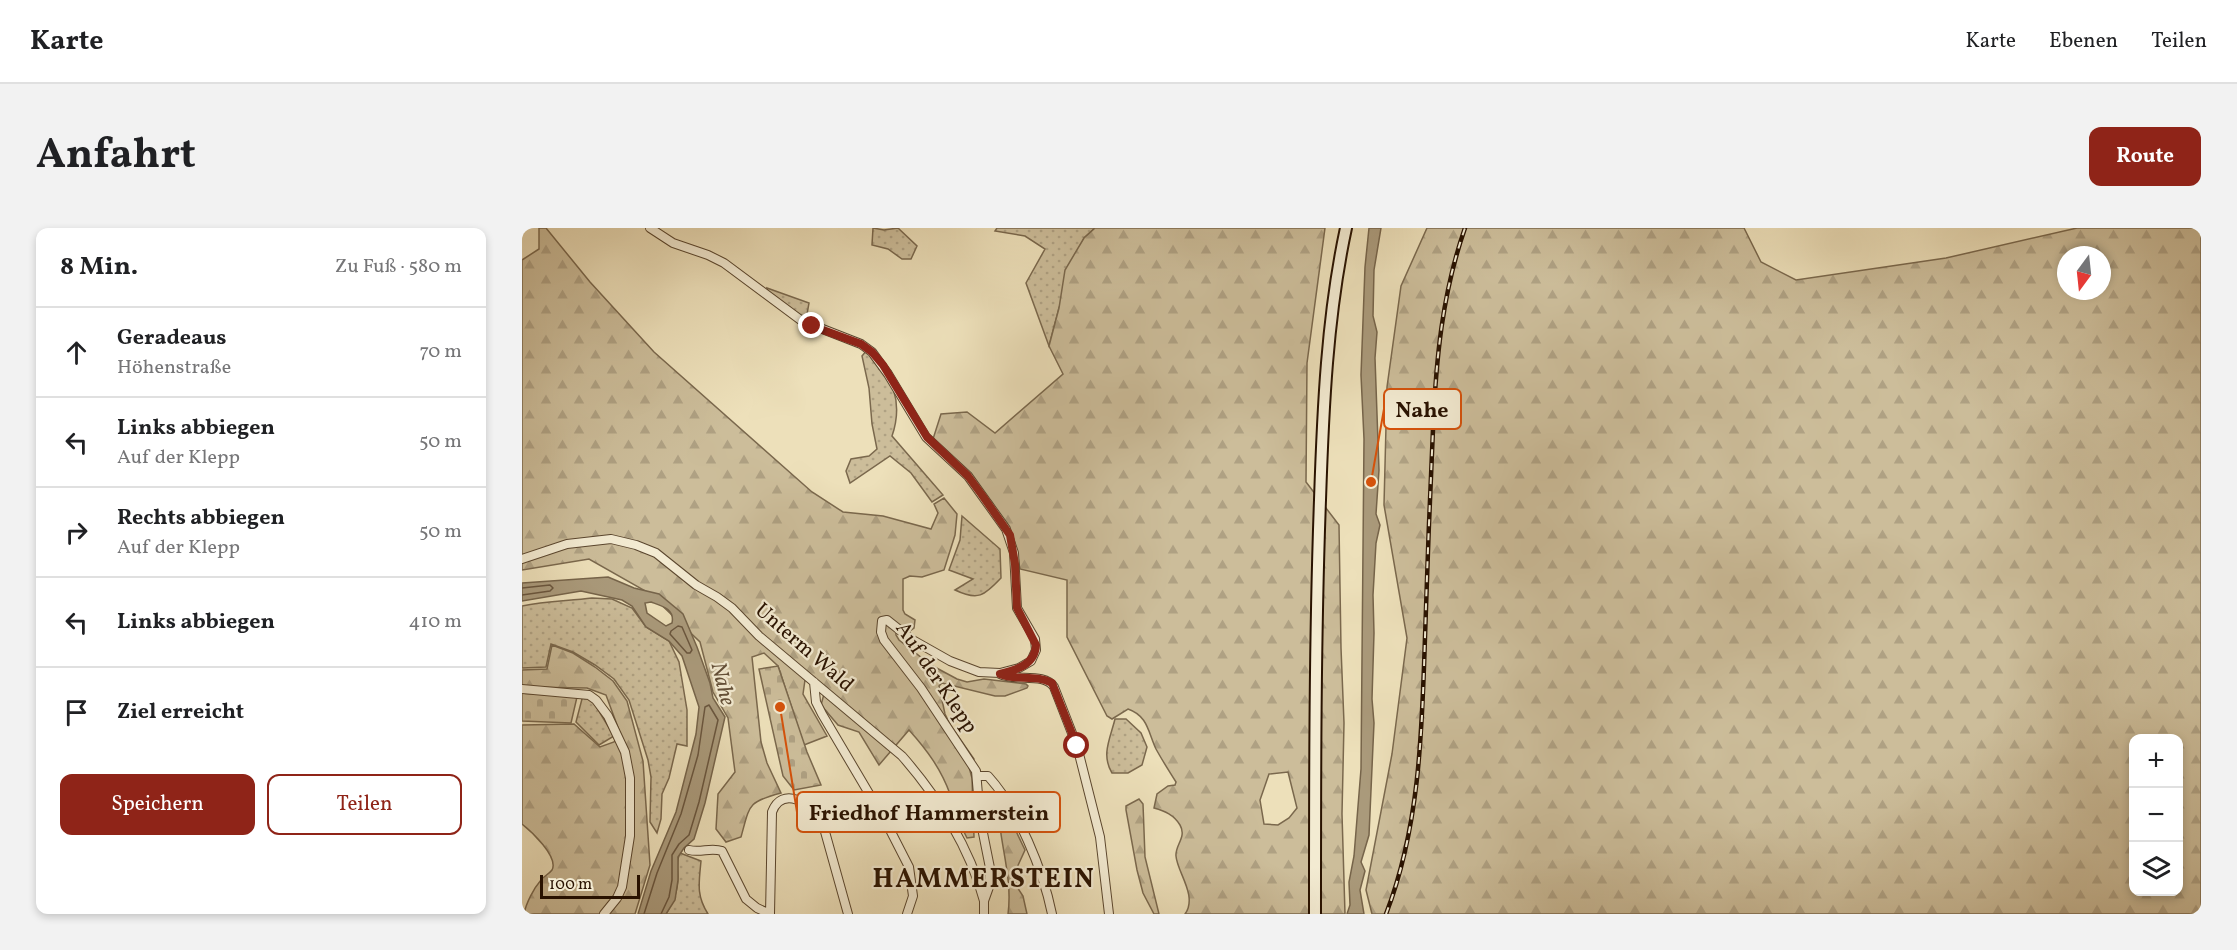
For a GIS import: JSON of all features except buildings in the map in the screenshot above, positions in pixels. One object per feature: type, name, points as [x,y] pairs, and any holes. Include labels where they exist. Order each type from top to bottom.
[{"type":"main road","points":[[1315,914],[1318,559],[1323,431],[1334,312],[1346,228]]},
{"type":"street","points":[[650,228],[673,243],[724,263],[802,321],[861,344],[872,352],[883,365],[927,437],[968,476],[1006,529],[1014,553],[1017,608],[1036,645],[1034,656],[1025,666],[1000,674]]},
{"type":"street","name":"Unterm Wald","points":[[522,559],[567,544],[611,539],[656,553],[696,585],[717,597],[902,756],[936,800],[958,838],[975,871],[984,901]]},
{"type":"street","name":"Auf der Klepp","points":[[978,776],[974,765],[921,688],[884,640],[881,632],[882,621],[887,620],[911,639],[963,667],[1008,677],[1042,679],[1052,683],[1077,746],[1090,795],[1100,837],[1109,914]]},
{"type":"street","points":[[814,682],[816,702],[822,714],[887,824],[909,867],[913,896],[907,914]]},
{"type":"street","points":[[522,689],[589,694],[608,716],[625,752],[630,778],[630,836],[620,892],[604,914]]},
{"type":"street","points":[[984,914],[990,868],[980,818],[978,776],[988,776],[1016,819],[1039,868],[1052,914]]},
{"type":"street","points":[[689,850],[722,851],[746,899],[757,908],[770,914],[772,812],[778,802],[790,798],[804,802],[813,808],[822,821],[848,914]]},
{"type":"green space","points":[[539,228],[546,228],[590,282],[654,352],[812,492],[843,512],[883,516],[931,529],[938,513],[934,504],[944,498],[957,514],[955,535],[944,570],[922,577],[910,576],[903,579],[903,610],[915,620],[914,628],[910,631],[895,625],[899,640],[931,665],[957,679],[967,682],[984,679],[1028,686],[1005,696],[995,696],[942,683],[939,686],[945,714],[974,759],[969,767],[972,778],[974,837],[967,838],[938,768],[909,730],[879,765],[859,732],[838,725],[821,705],[824,694],[805,680],[803,694],[827,736],[804,745],[778,666],[764,653],[752,657],[761,742],[767,763],[781,793],[756,802],[749,811],[741,837],[726,842],[716,829],[718,794],[735,772],[728,718],[713,692],[700,642],[649,593],[589,559],[522,570],[522,260],[539,249]]},
{"type":"green space","points":[[873,228],[884,230],[898,228],[917,246],[911,259],[902,259],[888,249],[872,245]]},
{"type":"green space","points":[[997,228],[1095,228],[1084,238],[1059,308],[1049,346],[1026,283],[1045,249],[1025,236],[995,231]]},
{"type":"green space","points":[[1095,228],[1325,228],[1307,363],[1306,482],[1339,525],[1344,723],[1342,814],[1345,914],[1185,914],[1189,900],[1188,892],[1176,856],[1182,829],[1172,816],[1154,808],[1157,794],[1168,786],[1175,785],[1176,782],[1156,749],[1144,720],[1128,709],[1112,719],[1107,716],[1067,637],[1067,580],[1020,569],[1010,529],[933,439],[941,414],[967,412],[995,433],[1063,374],[1049,346],[1059,308],[1065,270],[1084,238]],"holes":[[[1288,772],[1297,808],[1289,818],[1278,825],[1264,824],[1260,800],[1269,774]]]},
{"type":"green space","points":[[1427,228],[1744,228],[1761,262],[1796,280],[1946,258],[2077,228],[2201,228],[2201,914],[1372,914],[1366,890],[1392,754],[1407,638],[1384,505],[1387,387],[1401,286]]},
{"type":"green space","points":[[767,288],[809,303],[806,320],[768,292]]},
{"type":"green space","points":[[867,350],[889,379],[896,400],[897,411],[892,436],[943,495],[932,502],[911,473],[890,456],[850,483],[846,471],[851,459],[869,456],[877,449],[869,388],[862,356]]},
{"type":"green space","points":[[962,516],[1000,549],[1001,578],[985,593],[975,596],[955,590],[973,579],[949,570],[960,540]]},
{"type":"green space","points":[[592,598],[612,599],[632,608],[646,627],[669,641],[679,662],[687,710],[687,746],[677,744],[669,778],[662,794],[661,819],[657,833],[650,822],[651,777],[648,760],[629,700],[614,679],[573,652],[551,644],[546,667],[522,668],[522,606]]},
{"type":"green space","points":[[552,645],[573,653],[595,667],[613,681],[627,701],[643,761],[650,865],[635,914],[524,914],[533,891],[552,870],[553,865],[552,858],[543,845],[522,824],[522,725],[574,724],[600,747],[614,742],[620,733],[606,695],[587,688],[522,687],[522,670],[547,669]]},
{"type":"green space","points":[[778,666],[807,752],[821,785],[794,790],[783,776],[759,669]]},
{"type":"green space","points":[[522,693],[577,697],[571,723],[522,721]]},
{"type":"green space","points":[[583,695],[594,703],[614,736],[599,745],[576,722]]},
{"type":"green space","points":[[1115,719],[1126,719],[1141,733],[1147,747],[1142,765],[1128,773],[1112,773],[1107,760]]},
{"type":"green space","points":[[1139,799],[1143,804],[1145,857],[1159,914],[1154,914],[1143,893],[1126,810],[1126,806]]},
{"type":"green space","points":[[998,805],[1004,806],[1025,850],[1015,872],[1015,879],[1023,896],[1027,914],[1008,914],[1009,887],[999,819]]},
{"type":"green space","points":[[680,853],[701,861],[700,895],[708,914],[666,914],[676,892]]},
{"type":"water","points":[[1369,228],[1381,228],[1374,270],[1373,316],[1377,332],[1375,358],[1379,470],[1376,514],[1380,525],[1376,543],[1373,595],[1372,699],[1374,723],[1369,835],[1361,862],[1365,871],[1360,890],[1364,914],[1347,914],[1350,905],[1349,882],[1354,856],[1361,769],[1364,439],[1361,375],[1365,267]]},
{"type":"water","points":[[608,577],[634,588],[659,594],[683,614],[710,683],[713,698],[725,717],[705,803],[694,839],[678,857],[675,900],[666,914],[638,914],[651,871],[676,812],[696,734],[699,707],[682,656],[669,641],[646,627],[632,606],[622,600],[581,591],[522,601],[522,583]],"holes":[[[651,602],[670,611],[672,623],[666,626],[647,613],[645,603]]]},
{"type":"railway","points":[[1386,914],[1406,847],[1417,777],[1436,378],[1446,302],[1465,228]]},
{"type":"place","name":"Nahe","points":[[1371,482]]},
{"type":"place","name":"Friedhof Hammerstein","points":[[780,707]]},
{"type":"district","name":"HAMMERSTEIN","points":[[984,880]]},
{"type":"route","points":[[812,326],[861,344],[872,352],[883,365],[927,437],[945,457],[968,476],[1010,535],[1014,553],[1017,608],[1035,639],[1036,650],[1031,661],[1025,666],[1000,674],[1008,677],[1042,679],[1052,683],[1077,746]]}]
